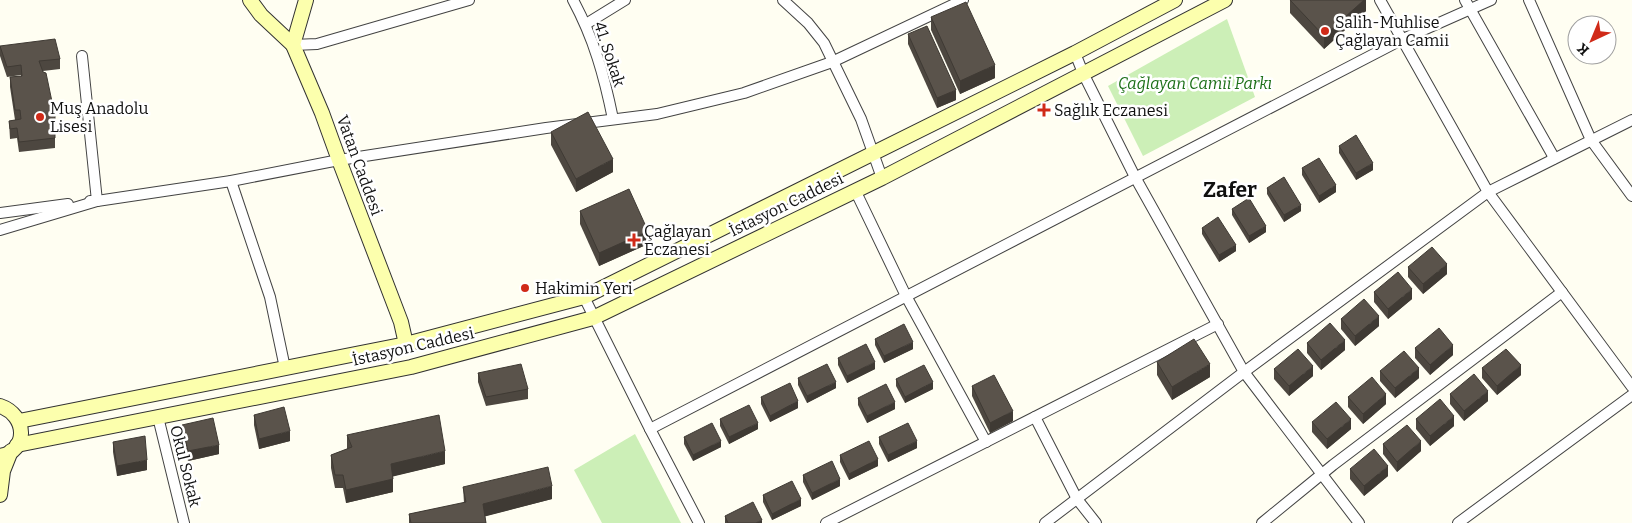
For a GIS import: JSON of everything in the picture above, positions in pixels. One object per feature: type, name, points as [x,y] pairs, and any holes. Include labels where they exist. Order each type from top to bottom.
[{"type":"main road","points":[[250,0],[261,15],[293,45],[306,0]]},
{"type":"main road","name":"İstasyon Caddesi","points":[[10,451],[158,417],[411,367],[593,318],[882,178],[1225,0]]},
{"type":"main road","name":"İstasyon Caddesi","points":[[19,421],[406,344],[584,297],[1075,53],[1170,1]]},
{"type":"main road","name":"Vatan Caddesi","points":[[293,45],[322,113],[401,322],[406,344]]},
{"type":"main road","points":[[0,406],[15,414],[21,429],[21,438],[10,451],[3,471],[0,495]]},
{"type":"street","points":[[293,45],[317,44],[469,0]]},
{"type":"street","name":"41. Sokak","points":[[573,0],[586,24],[605,80],[613,119]]},
{"type":"street","points":[[586,24],[624,0]]},
{"type":"street","points":[[783,0],[808,23],[824,43],[861,119],[882,178]]},
{"type":"street","points":[[0,213],[97,201],[231,180],[339,160],[657,114],[744,93],[832,62],[963,0]]},
{"type":"street","points":[[1380,0],[1488,192],[1632,387]]},
{"type":"street","points":[[650,429],[1468,5],[1491,0]]},
{"type":"street","points":[[1529,0],[1591,140],[1632,196]]},
{"type":"street","points":[[1468,5],[1553,160]]},
{"type":"street","points":[[1075,53],[1083,73],[1135,177],[1244,372],[1359,523]]},
{"type":"street","points":[[82,56],[97,201]]},
{"type":"street","points":[[1045,523],[1244,372],[1488,192],[1632,120]]},
{"type":"street","points":[[231,180],[270,297],[285,368]]},
{"type":"street","points":[[856,190],[906,296],[986,442]]},
{"type":"street","points":[[0,230],[97,201]]},
{"type":"street","points":[[1262,523],[1322,474],[1562,292]]},
{"type":"street","points":[[584,297],[593,318],[700,523]]},
{"type":"street","points":[[826,523],[1218,324]]},
{"type":"street","points":[[1458,523],[1632,395]]},
{"type":"street","points":[[1035,416],[1077,499],[1096,523]]},
{"type":"street","name":"Okul Sokak","points":[[158,417],[184,523]]},
{"type":"green space","name":"Çağlayan Camii Parkı","points":[[1227,19],[1255,97],[1143,156],[1108,86]]},
{"type":"green space","points":[[635,434],[681,523],[602,523],[574,470]]},
{"type":"building","points":[[1290,0],[1364,0],[1324,36]]},
{"type":"building","points":[[966,2],[995,65],[960,81],[931,17]]},
{"type":"building","points":[[927,26],[956,90],[937,98],[908,34]]},
{"type":"building","points":[[55,39],[60,59],[39,61],[43,72],[46,73],[55,116],[55,138],[19,142],[17,128],[10,129],[9,121],[21,119],[20,110],[15,110],[10,77],[22,76],[21,65],[7,67],[0,46]]},
{"type":"building","points":[[588,112],[613,159],[576,179],[551,132]]},
{"type":"building","points":[[1356,135],[1373,163],[1356,173],[1339,146]]},
{"type":"building","points":[[1319,158],[1336,185],[1319,196],[1302,168]]},
{"type":"building","points":[[1284,177],[1301,205],[1284,215],[1267,188]]},
{"type":"building","points":[[629,189],[648,231],[599,253],[580,211]]},
{"type":"building","points":[[1249,198],[1266,226],[1249,236],[1232,209]]},
{"type":"building","points":[[1218,217],[1236,245],[1219,255],[1202,228]]},
{"type":"building","points":[[1432,247],[1447,264],[1423,284],[1408,267]]},
{"type":"building","points":[[1398,272],[1412,289],[1388,309],[1374,292]]},
{"type":"building","points":[[1364,299],[1379,316],[1355,336],[1341,319]]},
{"type":"building","points":[[1330,323],[1345,340],[1321,360],[1307,343]]},
{"type":"building","points":[[904,324],[913,342],[884,356],[875,339]]},
{"type":"building","points":[[1439,328],[1453,345],[1430,365],[1415,348]]},
{"type":"building","points":[[1194,339],[1210,364],[1172,387],[1157,362]]},
{"type":"building","points":[[866,344],[875,362],[847,376],[838,358]]},
{"type":"building","points":[[1298,349],[1313,366],[1289,386],[1274,369]]},
{"type":"building","points":[[1506,349],[1521,365],[1497,386],[1482,368]]},
{"type":"building","points":[[1404,351],[1419,368],[1395,388],[1380,371]]},
{"type":"building","points":[[521,364],[528,389],[486,397],[478,373]]},
{"type":"building","points":[[827,364],[836,382],[807,396],[798,378]]},
{"type":"building","points":[[924,365],[933,382],[905,397],[896,379]]},
{"type":"building","points":[[1474,374],[1488,391],[1464,411],[1450,394]]},
{"type":"building","points":[[994,375],[1013,411],[990,423],[972,386]]},
{"type":"building","points":[[1372,377],[1386,394],[1363,414],[1348,397]]},
{"type":"building","points":[[790,383],[798,401],[770,416],[761,397]]},
{"type":"building","points":[[886,384],[895,402],[867,416],[858,398]]},
{"type":"building","points":[[1440,399],[1454,416],[1430,436],[1416,419]]},
{"type":"building","points":[[1336,402],[1351,419],[1327,439],[1312,422]]},
{"type":"building","points":[[749,405],[758,423],[729,437],[720,419]]},
{"type":"building","points":[[284,407],[290,431],[259,439],[254,415]]},
{"type":"building","points":[[439,415],[445,451],[391,464],[393,479],[346,490],[343,475],[335,475],[331,455],[352,447],[347,435]]},
{"type":"building","points":[[213,418],[219,445],[188,451],[182,425]]},
{"type":"building","points":[[712,423],[721,441],[693,455],[684,437]]},
{"type":"building","points":[[908,423],[917,441],[888,455],[879,437]]},
{"type":"building","points":[[1407,425],[1421,441],[1397,462],[1383,444]]},
{"type":"building","points":[[145,436],[147,460],[117,466],[113,442]]},
{"type":"building","points":[[869,441],[878,459],[849,474],[840,455]]},
{"type":"building","points":[[1374,449],[1388,466],[1364,486],[1350,469]]},
{"type":"building","points":[[832,461],[840,479],[812,493],[803,475]]},
{"type":"building","points":[[548,467],[552,486],[483,504],[486,523],[411,523],[409,514],[466,502],[463,487]]},
{"type":"building","points":[[792,481],[801,499],[772,514],[763,495]]},
{"type":"building","points":[[753,502],[762,520],[756,523],[728,523],[725,516]]},
{"type":"place","name":"Salih-Muhlise Çağlayan Camii","points":[[1325,31]]},
{"type":"place","name":"Sağlık Eczanesi","points":[[1044,110]]},
{"type":"place","name":"Muş Anadolu Lisesi","points":[[40,117]]},
{"type":"place","name":"Çağlayan Eczanesi","points":[[634,240]]},
{"type":"place","name":"Hakimin Yeri","points":[[525,288]]},
{"type":"district","name":"Zafer","points":[[1230,190]]}]
